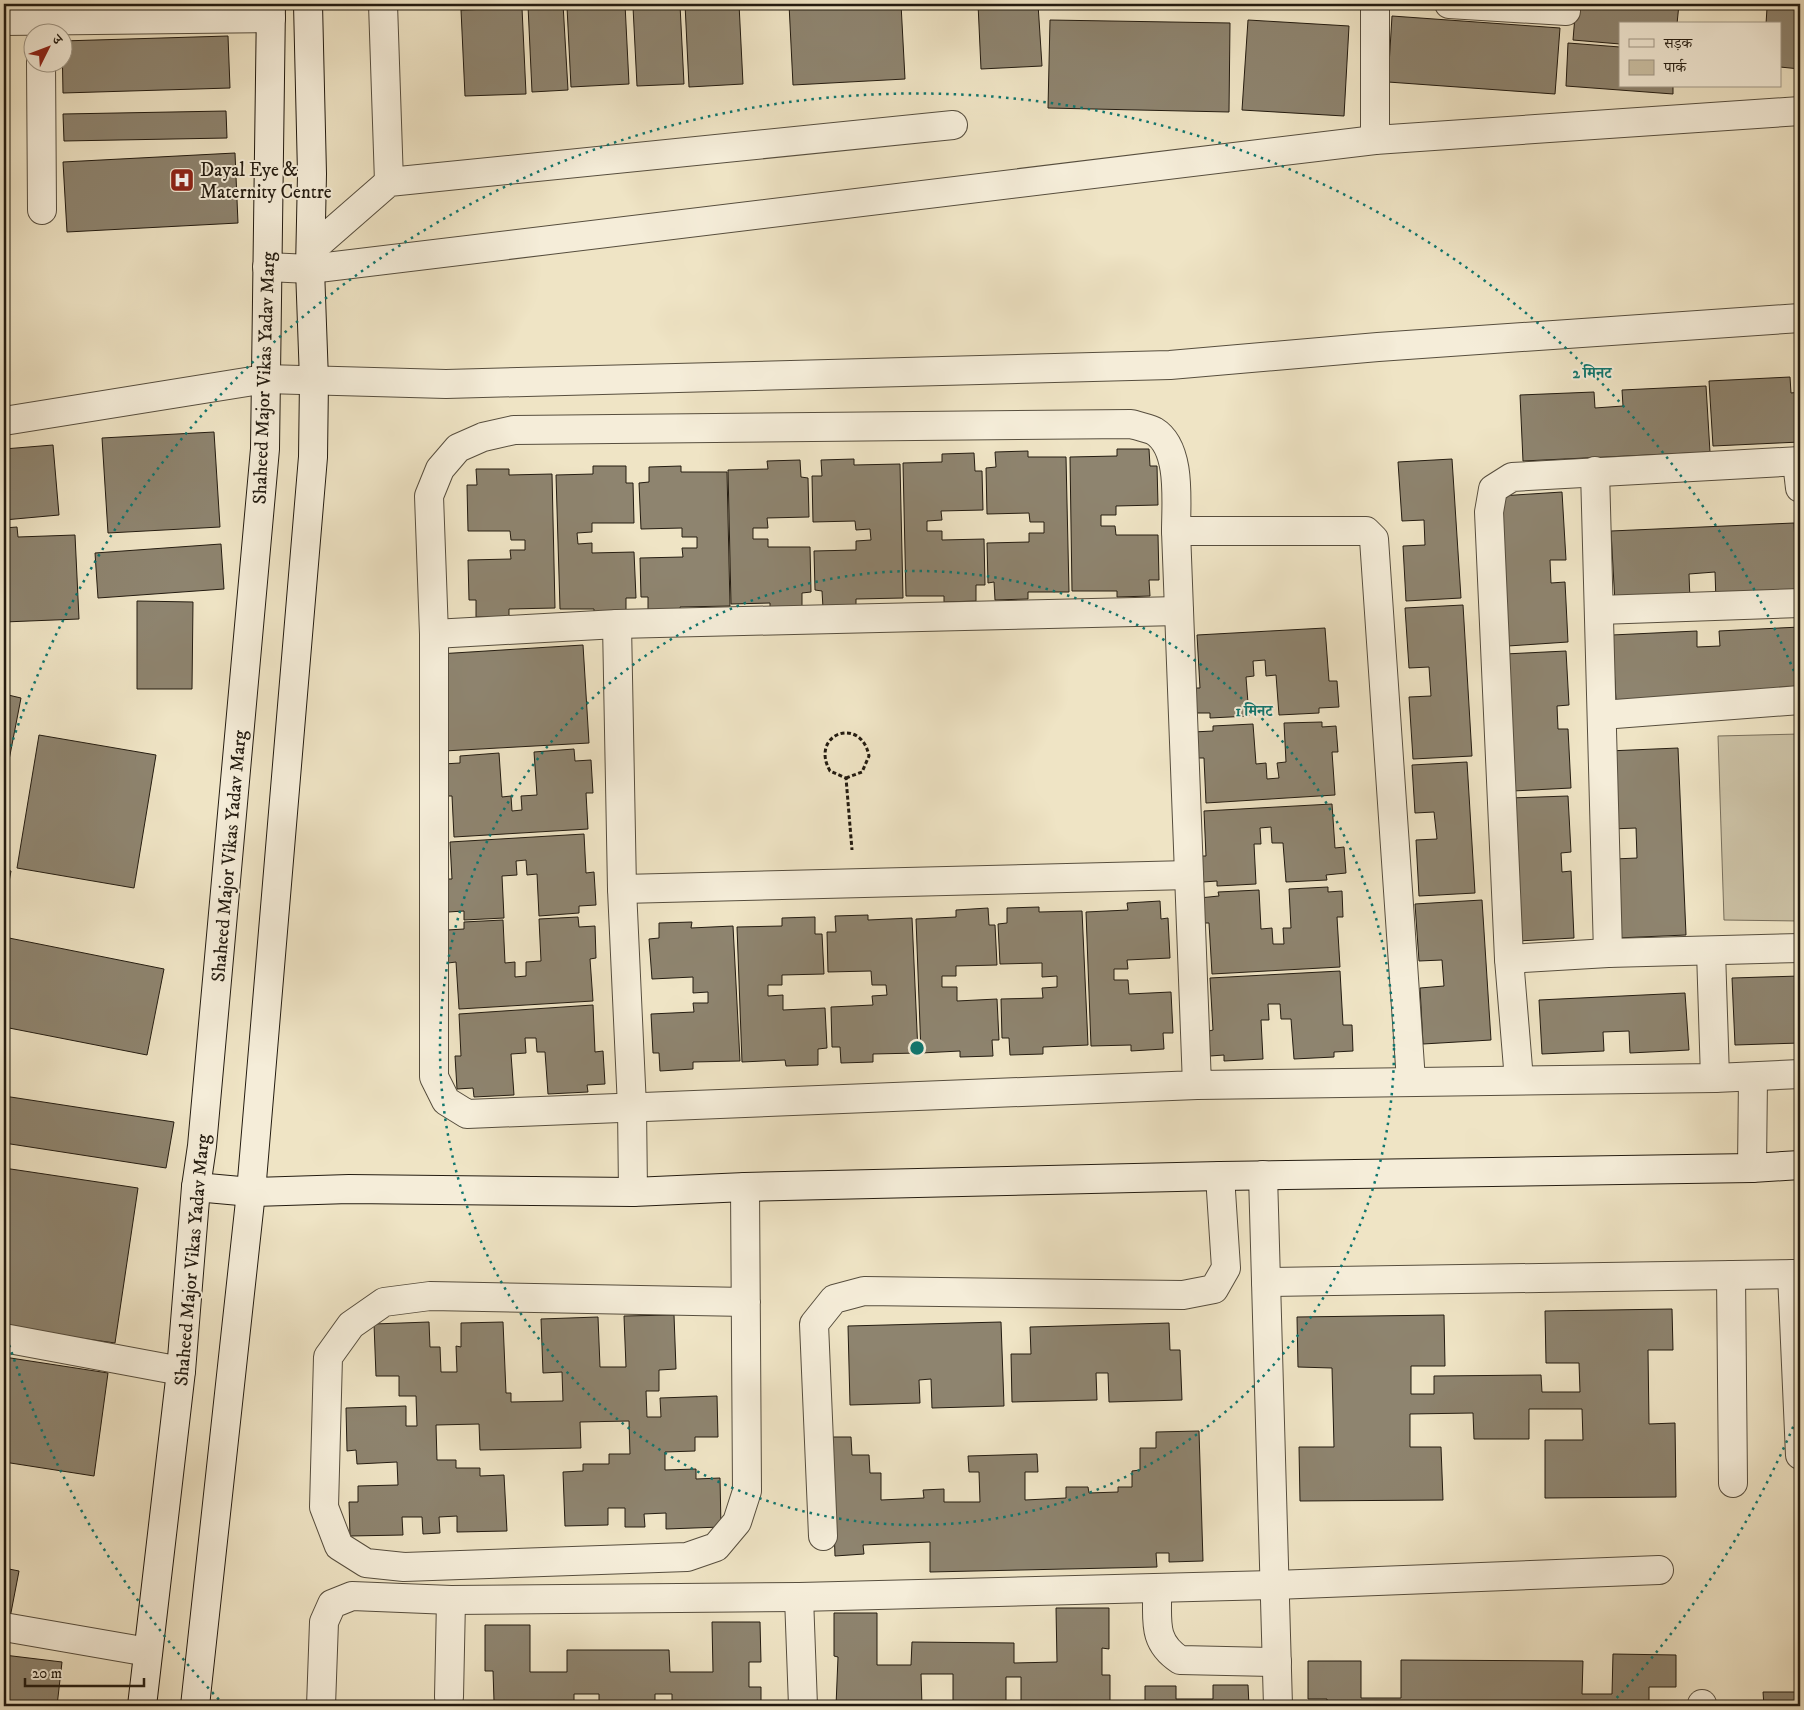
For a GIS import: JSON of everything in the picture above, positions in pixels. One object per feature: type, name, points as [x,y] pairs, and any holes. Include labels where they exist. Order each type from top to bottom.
[{"type":"street","points":[[195,1706],[251,1192],[313,457],[314,380],[310,260],[312,174],[308,4]]},
{"type":"street","points":[[383,4],[389,182]]},
{"type":"street","points":[[1375,4],[1375,140]]},
{"type":"street","points":[[1449,4],[1566,12]]},
{"type":"street","points":[[4,21],[271,11]]},
{"type":"street","name":"Shaheed Major Vikas Yadav Marg","points":[[142,1706],[181,1371],[196,1187],[202,1146],[265,449],[271,11]]},
{"type":"street","points":[[41,72],[42,210]]},
{"type":"street","points":[[267,266],[1375,140],[1800,111]]},
{"type":"street","points":[[310,260],[389,182],[953,125]]},
{"type":"street","points":[[4,421],[265,379],[446,384],[1170,366],[1398,346],[1800,318]]},
{"type":"street","points":[[1197,1085],[1176,531],[1176,478],[1170,450],[1154,432],[1131,424],[514,430],[483,437],[458,448],[440,469],[429,496],[434,634],[434,1077],[446,1101],[467,1114],[1197,1085],[1715,1078],[1800,1074]]},
{"type":"street","points":[[1519,1080],[1509,959],[1489,512],[1493,490],[1512,477],[1595,471],[1799,470]]},
{"type":"street","points":[[1595,471],[1608,953]]},
{"type":"street","points":[[1176,531],[1366,531],[1374,539],[1411,1081]]},
{"type":"street","points":[[1599,610],[1800,602]]},
{"type":"street","points":[[434,634],[617,624],[1179,611]]},
{"type":"street","points":[[617,624],[622,889],[632,1107],[633,1192]]},
{"type":"street","points":[[1602,715],[1800,700]]},
{"type":"street","points":[[622,889],[1189,874]]},
{"type":"street","points":[[1509,959],[1608,953],[1800,948]]},
{"type":"street","points":[[1711,951],[1715,1078]]},
{"type":"street","points":[[1752,1168],[1753,1077]]},
{"type":"street","points":[[196,1187],[251,1192],[349,1189],[633,1192],[745,1187],[1263,1175],[1752,1168],[1800,1165]]},
{"type":"street","points":[[1263,1175],[1278,1706]]},
{"type":"street","points":[[823,1536],[814,1324],[834,1300],[864,1291],[1184,1295],[1214,1289],[1226,1268],[1220,1176]]},
{"type":"street","points":[[745,1187],[746,1302],[747,1491],[737,1522],[716,1547],[687,1557],[404,1567],[366,1564],[338,1546],[324,1507],[328,1357],[350,1325],[384,1302],[430,1296],[746,1302]]},
{"type":"street","points":[[1266,1282],[1796,1274],[1800,1455]]},
{"type":"street","points":[[1731,1275],[1733,1483]]},
{"type":"street","points":[[4,1338],[181,1371]]},
{"type":"street","points":[[321,1706],[324,1622],[332,1604],[352,1596],[451,1600],[799,1597],[1275,1585],[1659,1570]]},
{"type":"street","points":[[1157,1588],[1159,1639],[1168,1652],[1180,1660],[1277,1662]]},
{"type":"street","points":[[799,1597],[803,1706]]},
{"type":"street","points":[[449,1697],[451,1600]]},
{"type":"street","points":[[4,1627],[148,1652]]},
{"type":"path","points":[[847,733],[856,734],[863,740],[869,756],[862,772],[846,778],[830,771],[824,754],[826,746],[831,739],[847,733]]},
{"type":"path","points":[[846,778],[855,883]]},
{"type":"green space","points":[[1800,734],[1800,921],[1724,920],[1718,736]]},
{"type":"building","points":[[563,4],[568,90],[532,92],[528,6]]},
{"type":"building","points":[[625,4],[629,84],[571,87],[567,7]]},
{"type":"building","points":[[685,4],[739,4],[743,84],[689,87]]},
{"type":"building","points":[[789,4],[901,4],[905,79],[793,85]]},
{"type":"building","points":[[978,4],[1038,4],[1042,66],[981,69]]},
{"type":"building","points":[[1576,4],[1679,4],[1677,22],[1619,22],[1619,44],[1573,40]]},
{"type":"building","points":[[680,5],[684,84],[637,86],[633,7]]},
{"type":"building","points":[[522,8],[526,94],[465,96],[461,10]]},
{"type":"building","points":[[1767,8],[1800,10],[1800,69],[1782,67],[1782,22],[1766,22]]},
{"type":"building","points":[[1392,16],[1560,28],[1555,94],[1388,82]]},
{"type":"building","points":[[1050,20],[1230,23],[1229,112],[1048,108]]},
{"type":"building","points":[[1248,20],[1349,26],[1344,116],[1242,110]]},
{"type":"building","points":[[228,36],[230,88],[63,93],[63,72],[72,72],[72,41]]},
{"type":"building","points":[[1568,43],[1619,47],[1619,88],[1673,88],[1673,94],[1566,86]]},
{"type":"building","points":[[226,111],[227,138],[64,141],[63,114]]},
{"type":"building","points":[[235,153],[238,223],[67,232],[63,162]]},
{"type":"building","points":[[1790,377],[1791,393],[1800,392],[1800,442],[1713,446],[1709,381]]},
{"type":"building","points":[[1706,386],[1710,452],[1523,461],[1520,395],[1594,392],[1595,408],[1623,406],[1622,390]]},
{"type":"building","points":[[214,432],[220,527],[108,533],[102,438]]},
{"type":"building","points":[[53,445],[59,515],[4,520],[4,449]]},
{"type":"building","points":[[1117,449],[1149,449],[1150,466],[1157,466],[1158,505],[1116,506],[1116,515],[1101,515],[1101,526],[1115,526],[1116,535],[1158,535],[1159,580],[1149,580],[1150,596],[1117,597],[1117,591],[1072,591],[1070,457],[1117,456]]},
{"type":"building","points":[[1028,451],[1028,457],[1066,457],[1069,592],[1028,592],[1028,599],[995,600],[994,582],[988,583],[987,543],[1029,542],[1029,533],[1044,533],[1044,522],[1030,522],[1029,513],[987,514],[986,468],[996,467],[995,452]]},
{"type":"building","points":[[974,453],[975,471],[982,471],[983,510],[941,511],[942,520],[927,521],[927,531],[942,531],[942,540],[984,539],[985,585],[976,585],[976,601],[944,602],[944,596],[906,596],[903,463],[942,462],[942,454]]},
{"type":"building","points":[[854,459],[854,465],[900,464],[903,598],[856,599],[856,607],[823,608],[822,591],[815,590],[814,551],[856,550],[856,541],[871,540],[870,529],[856,530],[855,521],[813,522],[812,476],[822,476],[821,460]]},
{"type":"building","points":[[1452,459],[1461,598],[1406,601],[1403,546],[1425,545],[1424,520],[1402,521],[1398,462]]},
{"type":"building","points":[[800,460],[801,477],[808,478],[809,517],[767,518],[768,528],[753,528],[753,539],[768,539],[768,547],[810,547],[811,592],[802,593],[802,609],[770,609],[770,603],[731,604],[728,470],[768,469],[767,461]]},
{"type":"building","points":[[593,466],[626,466],[626,483],[633,483],[634,523],[592,523],[592,532],[577,533],[578,544],[592,543],[592,553],[634,552],[636,598],[626,598],[626,614],[594,614],[594,609],[560,609],[556,475],[593,474]]},
{"type":"building","points":[[681,466],[681,472],[727,472],[730,606],[680,607],[681,614],[648,615],[648,597],[641,597],[640,558],[683,557],[682,548],[697,548],[697,537],[682,537],[682,528],[641,529],[639,483],[649,482],[649,467]]},
{"type":"building","points":[[476,469],[509,469],[509,475],[552,474],[555,608],[509,609],[509,617],[476,617],[476,600],[469,600],[468,560],[511,559],[510,550],[525,550],[525,540],[511,540],[510,531],[468,531],[467,485],[477,485]]},
{"type":"building","points":[[1562,492],[1566,560],[1550,560],[1551,583],[1565,582],[1568,642],[1508,646],[1500,496]]},
{"type":"building","points":[[1794,523],[1798,597],[1716,601],[1715,572],[1689,574],[1690,600],[1615,603],[1611,531]]},
{"type":"building","points":[[17,527],[18,537],[75,535],[79,619],[4,622],[4,528]]},
{"type":"building","points":[[221,544],[224,589],[98,598],[95,553]]},
{"type":"building","points":[[137,601],[193,602],[192,689],[137,689]]},
{"type":"building","points":[[1463,605],[1472,756],[1413,759],[1409,697],[1431,696],[1429,667],[1409,668],[1405,608]]},
{"type":"building","points":[[1800,627],[1800,692],[1616,700],[1612,635],[1697,631],[1697,647],[1720,646],[1719,631]]},
{"type":"building","points":[[1325,628],[1329,681],[1337,681],[1339,707],[1319,708],[1319,713],[1279,715],[1276,675],[1266,676],[1265,660],[1253,661],[1254,676],[1246,677],[1249,716],[1210,718],[1210,713],[1196,713],[1195,688],[1200,688],[1197,635]]},
{"type":"building","points":[[583,645],[589,743],[444,751],[438,654]]},
{"type":"building","points":[[1566,651],[1569,705],[1557,706],[1558,729],[1568,729],[1571,788],[1513,791],[1505,654]]},
{"type":"building","points":[[4,694],[21,698],[4,786]]},
{"type":"building","points":[[1322,722],[1322,727],[1336,726],[1338,752],[1332,752],[1335,795],[1206,803],[1204,758],[1195,758],[1193,732],[1213,731],[1213,726],[1253,724],[1256,764],[1266,763],[1267,779],[1279,778],[1277,763],[1286,762],[1284,723]]},
{"type":"building","points":[[39,735],[156,755],[134,888],[17,868]]},
{"type":"building","points":[[1678,748],[1686,935],[1617,938],[1614,859],[1637,858],[1636,828],[1612,829],[1608,751]]},
{"type":"building","points":[[574,749],[575,761],[591,760],[593,793],[586,793],[588,829],[454,837],[452,796],[445,796],[443,764],[460,763],[460,756],[499,753],[502,797],[511,796],[512,811],[522,810],[521,796],[537,795],[534,752]]},
{"type":"building","points":[[1467,762],[1475,893],[1419,896],[1416,840],[1437,839],[1434,812],[1415,813],[1412,765]]},
{"type":"building","points":[[1568,796],[1571,852],[1561,853],[1562,872],[1571,871],[1574,938],[1518,941],[1510,798]]},
{"type":"building","points":[[1332,804],[1335,848],[1344,847],[1346,873],[1326,875],[1327,880],[1286,882],[1283,843],[1272,843],[1271,827],[1260,828],[1261,844],[1254,844],[1256,884],[1217,886],[1217,881],[1203,882],[1201,856],[1206,856],[1204,811]]},
{"type":"building","points":[[584,834],[586,873],[594,872],[596,905],[579,906],[579,913],[539,916],[537,874],[527,875],[526,860],[516,861],[517,875],[502,876],[504,918],[464,920],[464,911],[448,912],[446,879],[452,879],[450,842]]},
{"type":"building","points":[[4,870],[11,871],[4,909]]},
{"type":"building","points":[[1328,887],[1328,892],[1342,891],[1343,917],[1337,917],[1340,967],[1212,974],[1209,923],[1200,923],[1199,898],[1219,896],[1218,892],[1259,890],[1261,929],[1272,928],[1273,944],[1284,944],[1283,928],[1291,928],[1289,889]]},
{"type":"building","points":[[1482,900],[1491,1040],[1423,1044],[1420,988],[1444,986],[1442,960],[1419,961],[1415,904]]},
{"type":"building","points":[[1160,901],[1161,919],[1168,918],[1170,958],[1127,960],[1128,969],[1114,969],[1114,980],[1128,980],[1129,994],[1171,992],[1173,1033],[1163,1033],[1164,1049],[1131,1051],[1131,1045],[1091,1046],[1086,912],[1128,910],[1127,903]]},
{"type":"building","points":[[1039,907],[1039,912],[1082,911],[1088,1045],[1043,1047],[1043,1054],[1010,1055],[1009,1038],[1002,1038],[1001,999],[1043,998],[1042,988],[1057,987],[1057,976],[1042,977],[1042,963],[1000,964],[998,924],[1007,923],[1007,908]]},
{"type":"building","points":[[988,908],[989,925],[995,925],[997,965],[956,966],[956,976],[942,976],[942,987],[957,987],[957,1001],[997,999],[999,1040],[992,1040],[993,1056],[960,1057],[960,1051],[921,1053],[916,919],[956,917],[956,910]]},
{"type":"building","points":[[868,915],[868,920],[912,918],[918,1053],[873,1054],[873,1062],[841,1063],[840,1047],[832,1047],[831,1007],[873,1005],[872,996],[887,995],[886,985],[872,985],[871,971],[828,972],[827,932],[836,932],[835,916]]},
{"type":"building","points":[[578,917],[579,927],[595,926],[596,958],[590,959],[593,1001],[459,1009],[456,962],[448,963],[447,930],[464,929],[464,922],[503,920],[505,963],[515,962],[515,977],[526,976],[526,962],[541,961],[539,919]]},
{"type":"building","points":[[815,917],[815,934],[822,934],[824,974],[782,975],[782,985],[768,985],[768,996],[783,995],[783,1010],[825,1008],[827,1048],[818,1049],[818,1065],[786,1066],[785,1060],[742,1062],[737,927],[782,926],[782,918]]},
{"type":"building","points":[[692,922],[691,928],[733,926],[740,1061],[693,1062],[693,1069],[660,1071],[659,1053],[653,1053],[651,1014],[694,1012],[693,1003],[708,1003],[708,992],[693,993],[693,977],[652,979],[649,939],[659,938],[659,923]]},
{"type":"building","points":[[4,937],[164,969],[147,1055],[4,1027]]},
{"type":"building","points":[[1340,971],[1343,1025],[1352,1025],[1353,1051],[1334,1052],[1334,1057],[1294,1059],[1291,1019],[1281,1019],[1280,1004],[1268,1004],[1269,1020],[1261,1020],[1263,1059],[1224,1061],[1224,1055],[1210,1056],[1209,1031],[1213,1030],[1210,978]]},
{"type":"building","points":[[1800,976],[1800,1043],[1735,1045],[1732,978]]},
{"type":"building","points":[[1685,993],[1689,1050],[1630,1053],[1629,1031],[1603,1032],[1604,1051],[1542,1054],[1539,1000]]},
{"type":"building","points":[[593,1005],[595,1052],[603,1051],[605,1084],[587,1085],[588,1092],[548,1094],[545,1052],[537,1052],[536,1038],[525,1038],[526,1053],[511,1054],[514,1095],[474,1097],[473,1088],[457,1089],[455,1056],[461,1056],[459,1014]]},
{"type":"building","points":[[4,1096],[174,1122],[166,1168],[4,1143]]},
{"type":"building","points":[[4,1168],[138,1188],[115,1343],[4,1327]]},
{"type":"building","points":[[1672,1309],[1673,1350],[1648,1350],[1649,1424],[1675,1423],[1676,1497],[1545,1498],[1545,1440],[1583,1440],[1582,1409],[1529,1409],[1529,1439],[1474,1439],[1473,1413],[1410,1414],[1410,1447],[1441,1447],[1443,1500],[1300,1501],[1299,1447],[1334,1447],[1332,1368],[1298,1367],[1297,1317],[1444,1315],[1445,1366],[1411,1366],[1411,1394],[1434,1394],[1434,1376],[1541,1375],[1542,1392],[1580,1392],[1579,1363],[1546,1363],[1545,1311]]},
{"type":"building","points":[[674,1315],[676,1369],[659,1370],[659,1391],[646,1391],[647,1417],[661,1417],[660,1398],[717,1396],[718,1437],[695,1437],[695,1451],[665,1452],[665,1470],[696,1469],[696,1479],[720,1478],[721,1527],[666,1529],[666,1513],[644,1514],[645,1527],[625,1527],[625,1508],[608,1508],[608,1525],[565,1526],[563,1472],[583,1471],[583,1464],[609,1464],[609,1454],[630,1454],[629,1421],[580,1422],[581,1448],[480,1450],[479,1424],[436,1425],[437,1460],[456,1460],[456,1468],[480,1468],[480,1476],[504,1475],[507,1531],[457,1532],[457,1516],[439,1517],[440,1533],[423,1534],[422,1517],[402,1517],[403,1535],[350,1536],[349,1502],[358,1502],[358,1486],[398,1485],[397,1462],[357,1464],[356,1450],[347,1451],[346,1408],[406,1406],[406,1426],[417,1426],[416,1396],[399,1396],[399,1376],[376,1376],[374,1324],[429,1322],[430,1347],[440,1347],[441,1372],[457,1372],[456,1346],[461,1347],[461,1323],[503,1322],[506,1393],[511,1393],[511,1402],[563,1401],[562,1372],[543,1373],[541,1319],[598,1317],[600,1367],[626,1367],[624,1316]]},
{"type":"building","points":[[1001,1322],[1004,1406],[932,1408],[931,1379],[919,1380],[920,1403],[850,1405],[848,1326]]},
{"type":"building","points":[[1169,1323],[1170,1350],[1180,1350],[1182,1400],[1109,1402],[1108,1373],[1096,1373],[1097,1400],[1012,1402],[1011,1354],[1031,1354],[1030,1327]]},
{"type":"building","points":[[4,1357],[108,1373],[94,1476],[4,1462]]},
{"type":"building","points":[[1199,1431],[1203,1561],[1169,1562],[1169,1553],[1156,1553],[1157,1567],[930,1572],[930,1542],[863,1545],[864,1554],[835,1556],[831,1437],[851,1437],[852,1455],[869,1455],[870,1473],[881,1473],[881,1500],[924,1498],[923,1490],[944,1489],[944,1502],[980,1502],[979,1472],[969,1472],[968,1456],[1037,1454],[1038,1472],[1025,1472],[1025,1500],[1066,1498],[1066,1487],[1088,1487],[1089,1493],[1118,1492],[1118,1487],[1132,1487],[1132,1471],[1140,1470],[1140,1448],[1156,1448],[1156,1432]]},
{"type":"building","points":[[4,1568],[19,1571],[9,1623],[4,1622]]},
{"type":"building","points":[[1056,1608],[1109,1608],[1109,1649],[1102,1648],[1102,1675],[1110,1675],[1110,1706],[1021,1706],[1021,1677],[1006,1677],[1006,1706],[953,1706],[953,1674],[921,1674],[922,1706],[836,1706],[838,1657],[834,1656],[834,1613],[877,1613],[877,1665],[911,1665],[912,1642],[1014,1643],[1014,1663],[1057,1662]]},
{"type":"building","points":[[712,1622],[760,1622],[761,1662],[749,1662],[749,1687],[761,1687],[761,1706],[672,1706],[672,1694],[655,1694],[655,1706],[599,1706],[599,1694],[574,1694],[574,1706],[485,1706],[485,1701],[494,1701],[493,1671],[485,1671],[485,1625],[530,1625],[530,1672],[567,1672],[567,1650],[669,1650],[670,1672],[713,1672]]},
{"type":"building","points":[[1613,1654],[1676,1655],[1676,1687],[1649,1687],[1649,1706],[1327,1706],[1327,1699],[1308,1699],[1308,1661],[1361,1661],[1361,1698],[1401,1698],[1401,1660],[1583,1661],[1582,1694],[1612,1694]]},
{"type":"building","points":[[4,1655],[62,1662],[57,1706],[4,1706]]},
{"type":"building","points":[[1213,1685],[1248,1685],[1249,1706],[1145,1706],[1145,1686],[1176,1686],[1176,1699],[1213,1699]]},
{"type":"building","points":[[1763,1692],[1800,1692],[1800,1706],[1764,1706]]},
{"type":"place","name":"Dayal Eye & Maternity Centre","points":[[182,180]]}]
